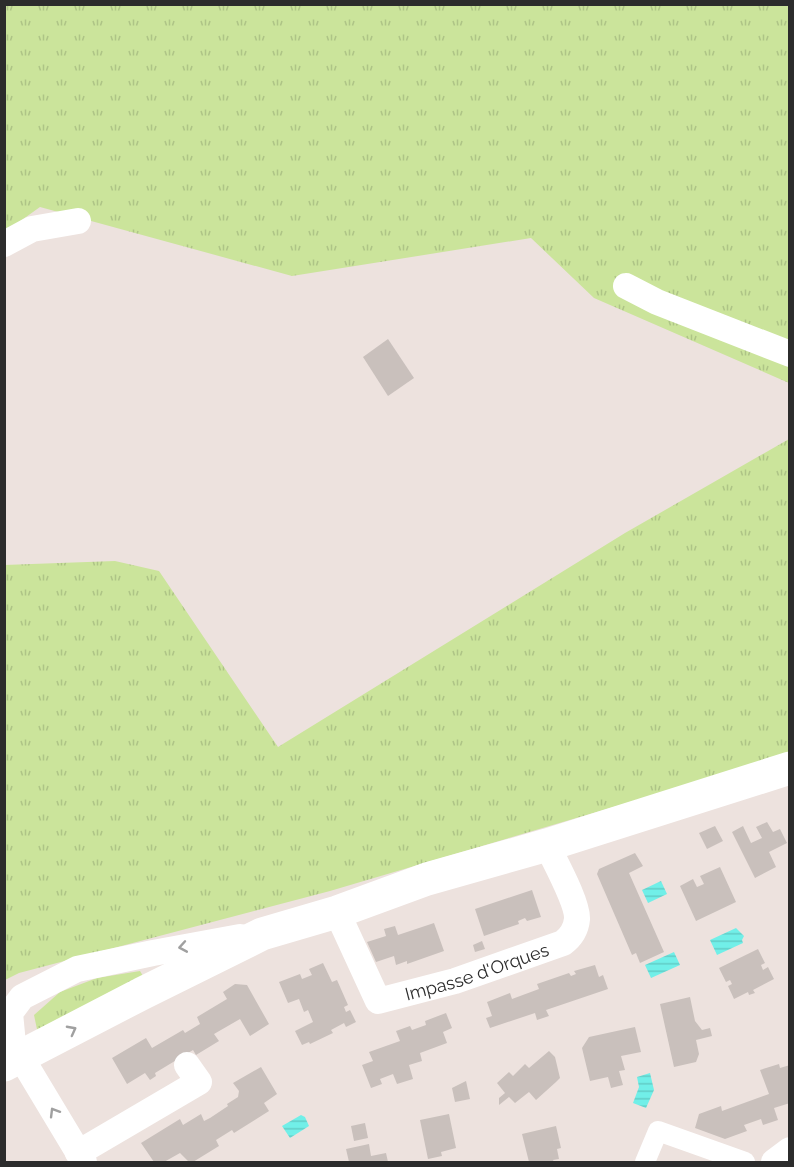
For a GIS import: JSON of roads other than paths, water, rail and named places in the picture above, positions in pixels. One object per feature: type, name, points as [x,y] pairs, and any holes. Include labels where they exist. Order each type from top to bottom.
[{"type":"street","points":[[4,243],[32,230],[78,221]]},
{"type":"street","points":[[626,286],[657,302],[789,354]]},
{"type":"street","points":[[198,1082],[81,1158],[12,1061],[13,1044],[7,1011],[22,997],[77,969],[262,934],[337,912],[427,879],[547,845],[789,768]]},
{"type":"street","name":"Impasse d'Orques","points":[[337,912],[378,1001],[470,976],[563,943],[571,937],[577,918],[575,907],[547,845]]},
{"type":"street","points":[[12,1061],[262,934]]},
{"type":"street","points":[[645,1162],[658,1131],[745,1162]]},
{"type":"street","points":[[774,1162],[789,1150]]},
{"type":"water","points":[[661,881],[667,894],[648,903],[642,890]]},
{"type":"water","points":[[736,928],[744,936],[743,943],[717,955],[710,940]]},
{"type":"water","points":[[674,952],[680,965],[651,978],[645,965]]},
{"type":"water","points":[[650,1073],[654,1090],[646,1108],[633,1103],[639,1087],[637,1077]]},
{"type":"water","points":[[301,1115],[305,1117],[309,1126],[290,1138],[282,1126]]}]
